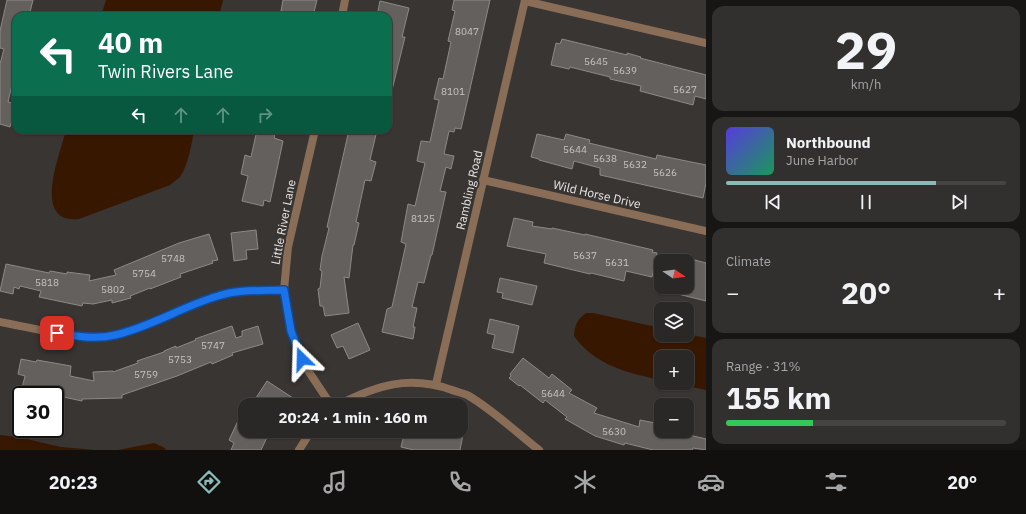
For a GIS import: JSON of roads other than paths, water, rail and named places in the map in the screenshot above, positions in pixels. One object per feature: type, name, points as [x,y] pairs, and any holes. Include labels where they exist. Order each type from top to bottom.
[{"type":"street","points":[[343,12],[345,0]]},
{"type":"street","points":[[525,0],[706,43]]},
{"type":"street","name":"Rambling Road","points":[[436,384],[525,0]]},
{"type":"street","name":"Little River Lane","points":[[314,134],[288,247],[284,290],[291,331],[298,349],[307,369],[326,398]]},
{"type":"street","name":"Wild Horse Drive","points":[[483,180],[706,231]]},
{"type":"street","points":[[0,322],[78,336],[100,337],[135,329],[217,296],[235,292],[284,290]]},
{"type":"street","points":[[352,398],[380,386],[404,383],[436,384],[468,395],[539,450]]},
{"type":"street","points":[[299,450],[306,438]]}]
